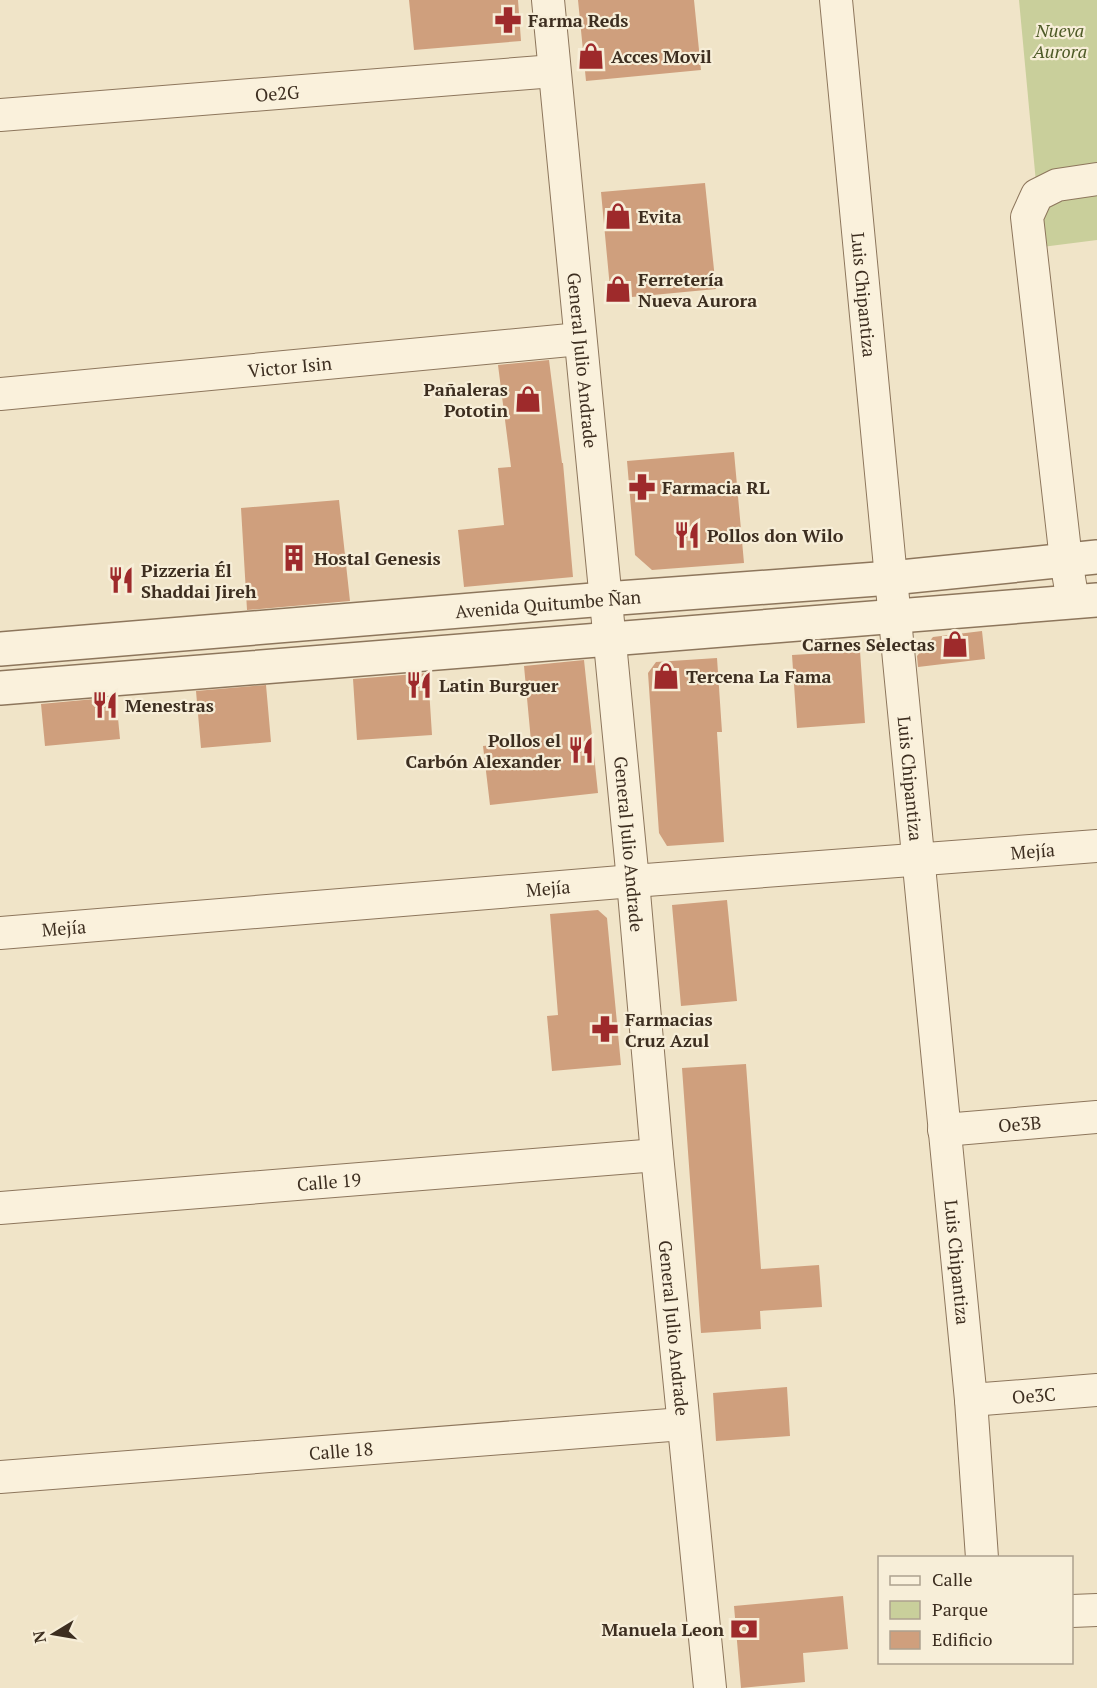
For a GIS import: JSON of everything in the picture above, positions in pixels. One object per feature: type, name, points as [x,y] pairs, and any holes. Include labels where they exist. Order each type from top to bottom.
[{"type":"street","name":"General Julio Andrade","points":[[548,0],[633,881],[657,1155],[710,1688]]},
{"type":"street","name":"Luis Chipantiza","points":[[836,0],[971,1400],[982,1556]]},
{"type":"street","name":"Oe2G","points":[[0,115],[554,71]]},
{"type":"street","points":[[0,688],[1085,601],[1081,559],[1027,217],[1037,195],[1057,185],[1097,179]]},
{"type":"street","name":"Victor Isin","points":[[0,394],[580,339]]},
{"type":"street","name":"Avenida Quitumbe Ñan","points":[[0,649],[891,578],[1081,559]]},
{"type":"street","name":"Mejía","points":[[0,933],[1097,846]]},
{"type":"street","name":"Oe3B","points":[[944,1130],[1097,1117]]},
{"type":"street","name":"Calle 19","points":[[0,1208],[657,1155]]},
{"type":"street","name":"Oe3C","points":[[971,1400],[1097,1390]]},
{"type":"street","name":"Calle 18","points":[[0,1477],[683,1424]]},
{"type":"street","points":[[1073,1611],[1097,1610]]},
{"type":"green space","name":"Nueva Aurora","points":[[1019,0],[1097,0],[1097,240],[1042,247]]},
{"type":"building","points":[[409,0],[518,0],[521,41],[414,50]]},
{"type":"building","points":[[578,0],[694,0],[701,70],[586,81]]},
{"type":"building","points":[[705,183],[716,289],[611,299],[601,192]]},
{"type":"building","points":[[549,360],[563,463],[573,577],[464,587],[458,530],[504,525],[498,468],[511,467],[498,365]]},
{"type":"building","points":[[734,452],[744,563],[652,570],[635,555],[627,461]]},
{"type":"building","name":"Hostal Genesis","points":[[339,500],[350,601],[247,610],[241,508]]},
{"type":"building","name":"Carnes Selectas","points":[[982,631],[985,659],[918,667],[917,656],[933,637]]},
{"type":"building","points":[[860,651],[865,723],[797,728],[792,655]]},
{"type":"building","points":[[717,658],[722,732],[717,732],[724,842],[667,846],[659,833],[648,673],[656,662]]},
{"type":"building","points":[[584,660],[598,793],[490,805],[483,746],[531,741],[524,666]]},
{"type":"building","points":[[428,673],[432,735],[357,740],[353,679]]},
{"type":"building","points":[[266,685],[271,742],[201,748],[196,691]]},
{"type":"building","points":[[116,697],[120,739],[45,746],[41,704]]},
{"type":"building","points":[[727,900],[737,1001],[681,1006],[672,905]]},
{"type":"building","points":[[598,910],[607,918],[621,1065],[552,1071],[547,1016],[558,1015],[550,914]]},
{"type":"building","points":[[746,1064],[761,1269],[819,1265],[822,1307],[760,1311],[761,1329],[701,1333],[682,1068]]},
{"type":"building","points":[[787,1387],[790,1436],[716,1441],[713,1393]]},
{"type":"building","points":[[843,1596],[848,1649],[803,1653],[805,1682],[741,1688],[734,1606]]},
{"type":"place","name":"Farma Reds","points":[[508,20]]},
{"type":"place","name":"Acces Movil","points":[[591,56]]},
{"type":"place","name":"Evita","points":[[618,216]]},
{"type":"place","name":"Ferretería Nueva Aurora","points":[[618,289]]},
{"type":"place","name":"Pañaleras Pototin","points":[[528,399]]},
{"type":"place","name":"Farmacia RL","points":[[642,487]]},
{"type":"place","name":"Pollos don Wilo","points":[[687,535]]},
{"type":"place","name":"Hostal Genesis","points":[[294,558]]},
{"type":"place","name":"Pizzeria Él Shaddai Jireh","points":[[121,580]]},
{"type":"place","name":"Carnes Selectas","points":[[955,644]]},
{"type":"place","name":"Tercena La Fama","points":[[666,676]]},
{"type":"place","name":"Latin Burguer","points":[[419,685]]},
{"type":"place","name":"Menestras","points":[[105,705]]},
{"type":"place","name":"Pollos el Carbón Alexander","points":[[581,750]]},
{"type":"place","name":"Farmacias Cruz Azul","points":[[605,1029]]},
{"type":"place","name":"Manuela Leon","points":[[744,1629]]}]
